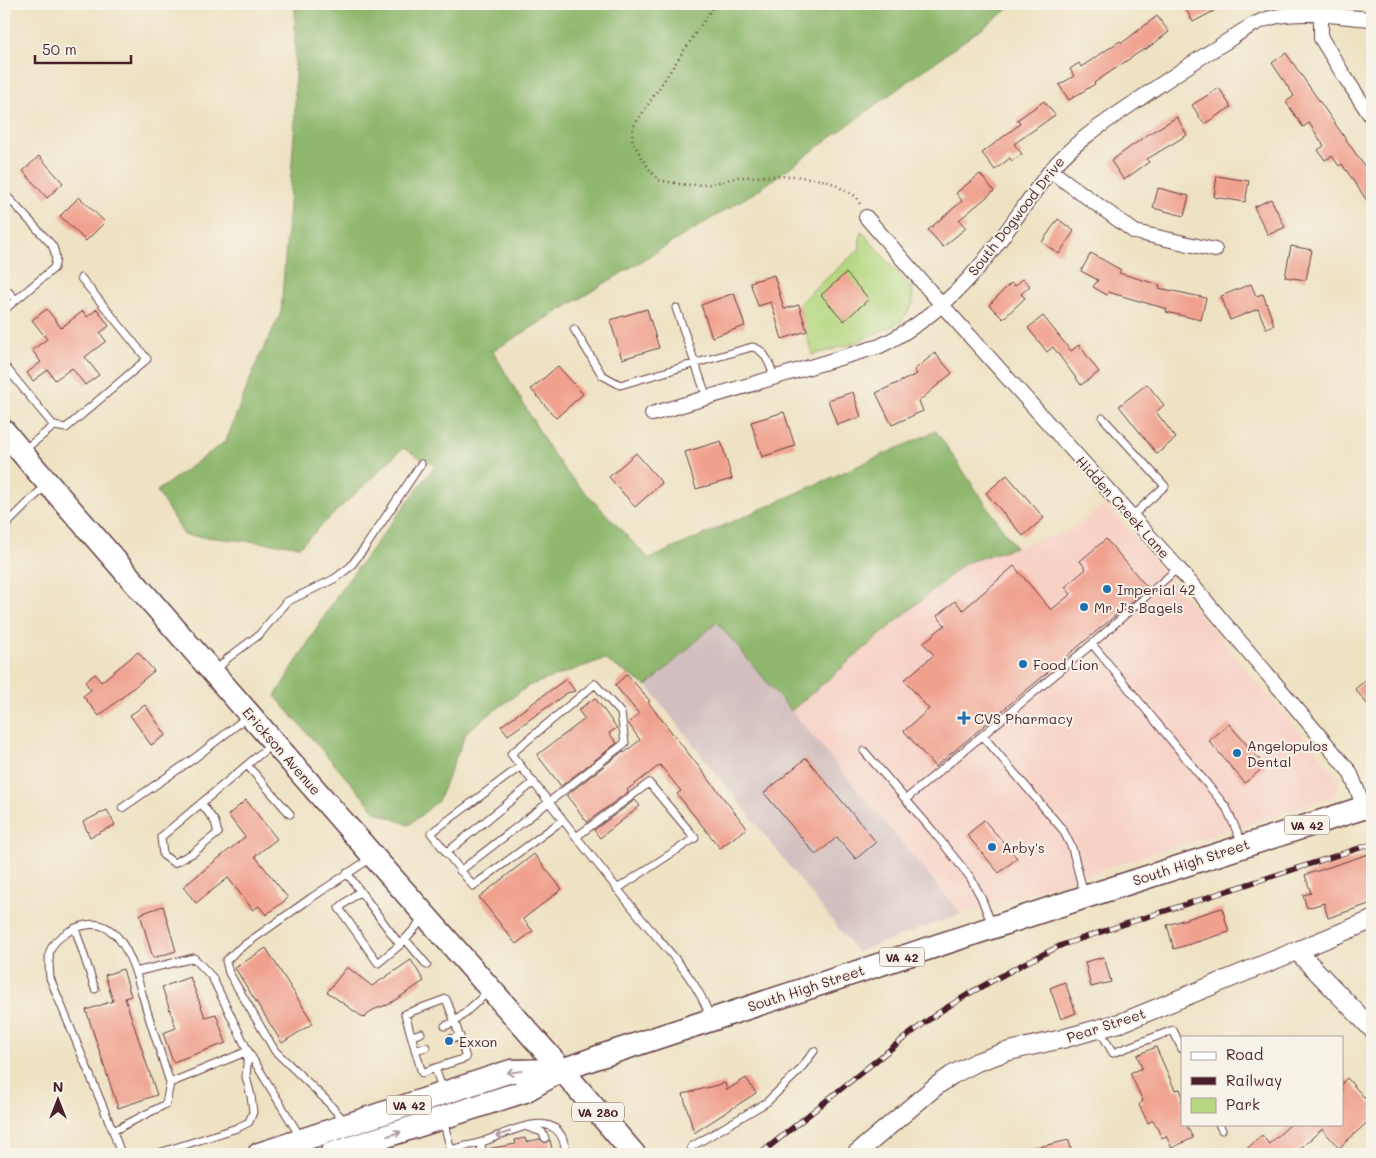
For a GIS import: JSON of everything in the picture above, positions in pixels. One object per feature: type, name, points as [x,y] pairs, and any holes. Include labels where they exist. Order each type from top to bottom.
[{"type":"main road","name":"Erickson Avenue","points":[[4,431],[373,856],[562,1070]]},
{"type":"main road","name":"South High Street","points":[[331,1154],[525,1091],[562,1070],[711,1019],[1085,896],[1368,806]]},
{"type":"main road","name":"VA 42","points":[[259,1154],[511,1071],[562,1070]]},
{"type":"main road","name":"VA 280","points":[[562,1070],[634,1154]]},
{"type":"street","name":"South Dogwood Drive","points":[[652,414],[880,346],[907,330],[942,305],[978,268],[1050,171],[1069,150],[1088,134],[1201,58],[1259,22],[1274,17],[1290,15],[1321,15],[1372,19]]},
{"type":"street","points":[[1321,15],[1321,38],[1372,118]]},
{"type":"street","points":[[1050,171],[1135,232],[1215,250]]},
{"type":"street","name":"Hidden Creek Lane","points":[[866,217],[942,305],[1178,568],[1350,772],[1362,802],[1368,806]]},
{"type":"street","name":"Pear Street","points":[[856,1154],[935,1087],[952,1075],[977,1062],[1004,1052],[1062,1039],[1123,1022],[1298,952],[1372,920]]},
{"type":"street","points":[[1298,952],[1372,1029]]},
{"type":"lane","points":[[4,193],[52,245],[56,255],[54,268],[4,310]]},
{"type":"lane","points":[[4,365],[54,426],[66,428],[147,358],[81,278]]},
{"type":"lane","points":[[4,287],[16,300]]},
{"type":"lane","points":[[676,308],[707,398]]},
{"type":"lane","points":[[574,329],[602,375],[617,384],[633,381],[743,348],[758,348],[764,354],[775,378]]},
{"type":"lane","points":[[1103,418],[1165,486],[1132,516]]},
{"type":"lane","points":[[22,452],[54,426]]},
{"type":"lane","points":[[214,673],[228,658],[260,634],[286,602],[334,578],[350,567],[420,464]]},
{"type":"lane","points":[[4,527],[48,483]]},
{"type":"lane","points":[[906,799],[984,736],[1178,568]]},
{"type":"lane","points":[[1092,644],[1221,801],[1227,809],[1243,845]]},
{"type":"lane","points":[[460,871],[549,802],[625,743],[621,713],[595,684],[512,754],[534,782],[549,802],[576,837],[617,889],[692,982],[703,1000],[711,1019]]},
{"type":"lane","points":[[122,808],[196,757],[250,714]]},
{"type":"lane","points":[[984,736],[1063,830],[1072,848],[1085,896]]},
{"type":"lane","points":[[201,803],[215,822],[218,833],[193,853],[174,862],[163,855],[160,837],[201,803],[247,765],[275,743]]},
{"type":"lane","points":[[864,751],[970,877],[978,890],[992,927]]},
{"type":"lane","points":[[247,765],[290,814]]},
{"type":"lane","points":[[521,766],[431,833],[446,853],[472,886],[563,820]]},
{"type":"lane","points":[[446,853],[534,782]]},
{"type":"lane","points":[[576,837],[649,783],[695,838],[617,889]]},
{"type":"lane","points":[[348,1125],[325,1099],[275,1051],[229,973],[226,961],[236,951],[373,856]]},
{"type":"lane","points":[[348,873],[400,944]]},
{"type":"lane","points":[[360,891],[339,908],[378,963],[400,944],[426,916]]},
{"type":"lane","points":[[113,1130],[166,1104],[170,1083],[128,950],[112,931],[97,924],[75,928],[56,939],[48,955],[50,978],[113,1130],[121,1154]]},
{"type":"lane","points":[[75,928],[95,989]]},
{"type":"lane","points":[[405,939],[427,965]]},
{"type":"lane","points":[[135,972],[194,958],[212,977],[248,1051],[302,1140]]},
{"type":"lane","points":[[445,1026],[455,1022],[491,989]]},
{"type":"lane","points":[[446,999],[455,1022],[466,1058],[422,1072],[405,1014],[446,999]]},
{"type":"lane","points":[[1098,1029],[1112,1053],[1173,1030],[1181,1047]]},
{"type":"lane","points":[[412,1036],[421,1032]]},
{"type":"lane","points":[[450,1039],[460,1036]]},
{"type":"lane","points":[[415,1050],[426,1047]]},
{"type":"lane","points":[[170,1083],[248,1051]]},
{"type":"lane","points":[[156,1154],[238,1128],[249,1122],[252,1112],[251,1096],[246,1077],[248,1051]]},
{"type":"lane","points":[[691,1147],[767,1102],[799,1071],[814,1051]]},
{"type":"lane","points":[[435,1068],[444,1094]]},
{"type":"lane","points":[[443,1118],[452,1152],[526,1126],[546,1124],[559,1130],[565,1142],[566,1154]]},
{"type":"lane","points":[[526,1126],[542,1132],[545,1138]]},
{"type":"lane","points":[[480,1143],[482,1154]]},
{"type":"path","points":[[715,4],[633,128],[632,141],[649,169],[658,180],[686,185],[712,184],[746,177],[795,176],[828,181],[857,196],[866,217]]},
{"type":"shaded area","points":[[1106,504],[1337,777],[1339,787],[1332,797],[961,914],[791,711],[965,563],[1070,530]]},
{"type":"shaded area","points":[[717,622],[961,914],[857,952],[647,686]]},
{"type":"green space","points":[[295,4],[1015,4],[757,191],[493,351],[549,448],[566,472],[649,559],[936,431],[1015,547],[965,563],[791,711],[717,622],[647,686],[604,659],[528,686],[467,731],[438,801],[409,825],[376,812],[275,696],[342,588],[435,466],[403,448],[300,546],[184,535],[157,491],[226,441],[257,362],[281,313],[295,122]]},
{"type":"green space","points":[[861,231],[912,289],[913,304],[901,322],[852,344],[812,355],[799,305],[805,297],[859,250]]},
{"type":"building","points":[[1183,4],[1227,4],[1193,22]]},
{"type":"building","points":[[1157,16],[1169,32],[1069,100],[1059,85],[1074,76],[1070,69],[1079,63],[1081,67],[1120,41],[1122,43]]},
{"type":"building","points":[[1286,53],[1372,177],[1372,208],[1342,164],[1339,166],[1332,156],[1325,160],[1318,150],[1324,146],[1309,123],[1303,127],[1286,102],[1294,96],[1272,63]]},
{"type":"building","points":[[1219,88],[1231,107],[1204,124],[1192,105]]},
{"type":"building","points":[[1044,101],[1055,115],[1014,144],[1022,154],[1012,161],[1010,158],[995,170],[982,153],[1020,124],[1017,120]]},
{"type":"building","points":[[1177,117],[1187,135],[1147,159],[1149,162],[1124,180],[1111,161],[1147,135]]},
{"type":"building","points":[[39,156],[63,183],[47,198],[23,171]]},
{"type":"building","points":[[980,174],[994,191],[959,220],[966,228],[943,247],[928,230],[962,201],[956,193]]},
{"type":"building","points":[[1217,176],[1249,181],[1245,202],[1214,197]]},
{"type":"building","points":[[1158,188],[1189,196],[1184,216],[1153,208]]},
{"type":"building","points":[[79,197],[105,222],[86,241],[60,216]]},
{"type":"building","points":[[1271,199],[1285,227],[1268,235],[1254,207]]},
{"type":"building","points":[[1058,219],[1074,231],[1059,254],[1042,242]]},
{"type":"building","points":[[1291,246],[1312,250],[1306,280],[1285,277]]},
{"type":"building","points":[[1091,253],[1121,270],[1119,273],[1160,285],[1159,288],[1206,298],[1201,320],[1166,312],[1167,309],[1108,292],[1107,295],[1093,287],[1098,280],[1081,271]]},
{"type":"building","points":[[846,273],[869,299],[844,321],[821,295]]},
{"type":"building","points":[[774,275],[784,309],[799,305],[807,331],[782,339],[771,302],[758,306],[750,282]]},
{"type":"building","points":[[1023,279],[1030,286],[1021,294],[1025,298],[1003,319],[989,305],[1011,283],[1015,286]]},
{"type":"building","points":[[1251,284],[1256,296],[1263,294],[1274,325],[1266,328],[1258,309],[1230,320],[1221,296]]},
{"type":"building","points":[[734,293],[745,326],[712,337],[701,305]]},
{"type":"building","points":[[47,309],[61,328],[83,311],[87,317],[97,309],[109,326],[100,333],[106,341],[85,357],[99,375],[85,385],[72,368],[55,380],[48,370],[33,381],[27,373],[41,362],[32,350],[47,339],[32,320]]},
{"type":"building","points":[[647,309],[659,348],[622,359],[610,320]]},
{"type":"building","points":[[1043,316],[1071,351],[1079,345],[1099,372],[1081,385],[1053,347],[1047,352],[1028,328]]},
{"type":"building","points":[[935,353],[952,373],[919,401],[923,411],[892,425],[876,393],[917,374],[914,370]]},
{"type":"building","points":[[558,366],[583,394],[556,418],[531,389]]},
{"type":"building","points":[[1147,384],[1164,405],[1156,412],[1176,438],[1157,454],[1119,406]]},
{"type":"building","points":[[853,392],[861,417],[837,425],[828,400]]},
{"type":"building","points":[[784,412],[795,446],[762,457],[751,422]]},
{"type":"building","points":[[721,441],[732,479],[696,489],[685,452]]},
{"type":"building","points":[[636,453],[662,483],[635,507],[609,477]]},
{"type":"building","points":[[1007,475],[1044,518],[1023,536],[986,493]]},
{"type":"building","points":[[1106,539],[1148,588],[935,767],[904,731],[929,709],[904,680],[934,655],[923,643],[945,625],[937,616],[955,601],[963,610],[1014,566],[1051,610],[1071,594],[1065,587],[1086,569],[1080,561]]},
{"type":"building","points":[[138,652],[154,671],[99,716],[83,696],[91,690],[85,682],[95,674],[101,682]]},
{"type":"building","points":[[627,674],[650,701],[648,702],[747,828],[720,848],[677,794],[681,791],[660,765],[627,790],[628,792],[587,822],[567,796],[623,751],[624,753],[640,740],[628,723],[639,714],[615,685]]},
{"type":"building","points":[[566,679],[575,691],[567,693],[508,735],[501,726]]},
{"type":"building","points":[[1367,679],[1372,685],[1372,710],[1355,689]]},
{"type":"building","points":[[595,698],[617,728],[609,733],[617,743],[561,786],[537,755],[585,719],[578,710]]},
{"type":"building","points":[[145,705],[166,735],[151,745],[130,715]]},
{"type":"building","name":"Angelopulos Dental","points":[[1229,724],[1265,766],[1245,783],[1209,741]]},
{"type":"building","points":[[806,758],[876,842],[856,859],[837,837],[816,855],[764,793]]},
{"type":"building","points":[[246,800],[277,839],[255,856],[288,898],[266,915],[259,906],[253,910],[228,878],[196,903],[183,887],[245,837],[228,815]]},
{"type":"building","points":[[635,800],[640,806],[600,838],[594,830]]},
{"type":"building","points":[[107,810],[115,825],[90,837],[83,822]]},
{"type":"building","name":"Arby's","points":[[984,820],[1017,858],[999,873],[967,835]]},
{"type":"building","points":[[1372,853],[1372,903],[1328,918],[1324,903],[1307,908],[1303,895],[1311,893],[1305,875]]},
{"type":"building","points":[[534,854],[562,889],[523,919],[533,931],[516,944],[479,897]]},
{"type":"building","points":[[163,906],[176,951],[153,958],[140,914]]},
{"type":"building","points":[[1222,908],[1229,932],[1174,949],[1167,925]]},
{"type":"building","points":[[266,948],[313,1023],[282,1043],[235,968]]},
{"type":"building","points":[[1104,957],[1111,982],[1091,987],[1085,962]]},
{"type":"building","points":[[411,960],[424,981],[386,1006],[373,1010],[364,1018],[327,992],[347,967],[372,986]]},
{"type":"building","points":[[123,969],[131,996],[125,998],[157,1095],[118,1108],[86,1010],[113,1001],[105,975]]},
{"type":"building","points":[[190,977],[205,1017],[216,1014],[226,1043],[173,1062],[163,1033],[176,1028],[162,987]]},
{"type":"building","points":[[1065,982],[1076,1013],[1061,1019],[1050,988]]},
{"type":"building","points":[[1156,1047],[1175,1090],[1180,1089],[1181,1092],[1181,1126],[1187,1126],[1193,1138],[1172,1148],[1166,1136],[1162,1138],[1153,1120],[1148,1123],[1139,1105],[1143,1101],[1130,1073],[1142,1068],[1137,1055]]},
{"type":"building","points":[[746,1078],[756,1093],[694,1133],[683,1094],[725,1083],[727,1090]]},
{"type":"building","points":[[1347,1078],[1372,1106],[1372,1118],[1339,1148],[1322,1129],[1294,1154],[1241,1154],[1262,1135],[1269,1144],[1289,1126],[1344,1126],[1344,1081]]},
{"type":"building","points":[[525,1138],[526,1142],[540,1139],[545,1143],[550,1140],[553,1154],[488,1154],[487,1149],[516,1144],[515,1140]]},
{"type":"building","points":[[1069,1140],[1072,1154],[1026,1154],[1026,1150]]},
{"type":"railway","points":[[760,1154],[938,1013],[1025,963],[1062,945],[1372,844]]},
{"type":"place","name":"Imperial 42","points":[[1107,589]]},
{"type":"place","name":"Mr J's Bagels","points":[[1084,607]]},
{"type":"place","name":"Food Lion","points":[[1023,664]]},
{"type":"place","name":"CVS Pharmacy","points":[[964,718]]},
{"type":"place","name":"Angelopulos Dental","points":[[1237,753]]},
{"type":"place","name":"Arby's","points":[[992,847]]},
{"type":"place","name":"Exxon","points":[[449,1041]]}]
